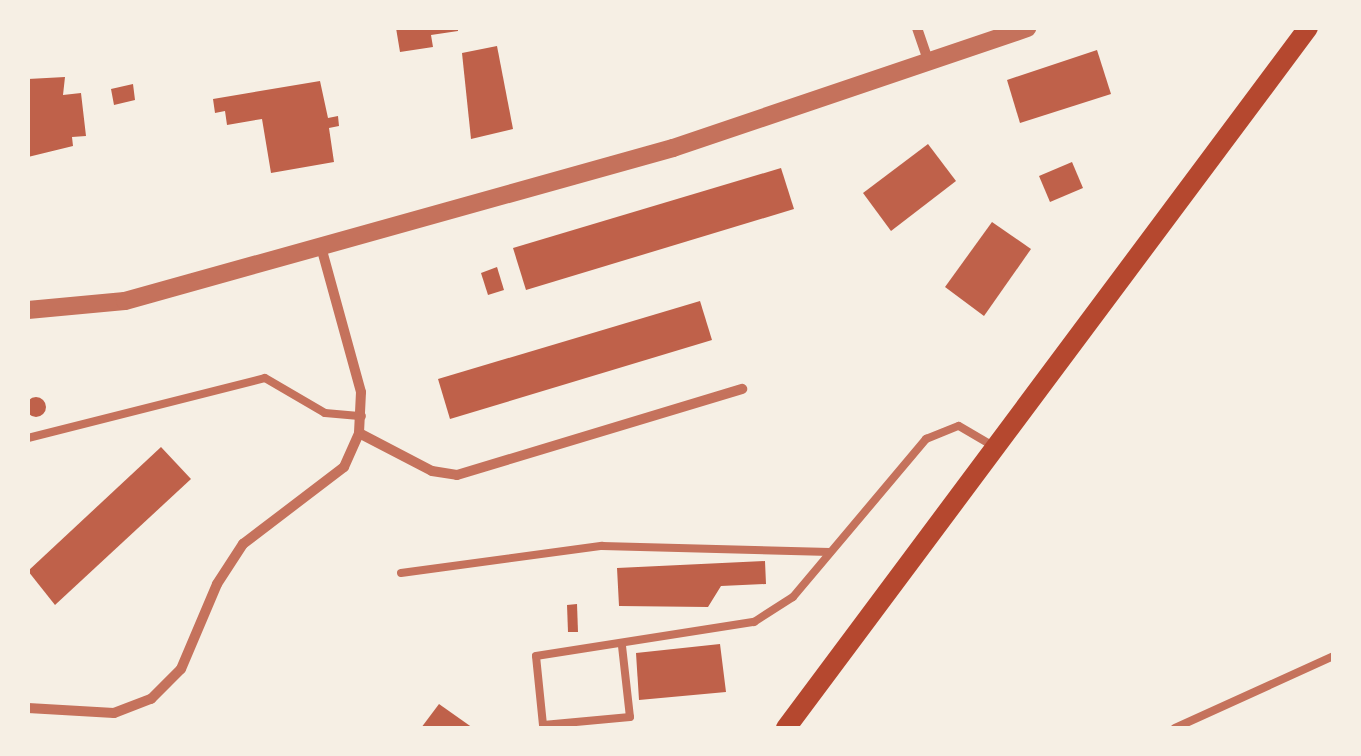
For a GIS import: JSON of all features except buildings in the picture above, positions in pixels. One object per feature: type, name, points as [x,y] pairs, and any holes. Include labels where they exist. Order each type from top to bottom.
[{"type":"main road","points":[[786,728],[998,450],[1308,28]]},
{"type":"street","points":[[917,28],[929,62]]},
{"type":"street","points":[[28,310],[125,301],[673,148],[1027,28]]},
{"type":"street","points":[[28,708],[114,713],[166,688],[190,655],[217,584],[243,544],[333,481],[360,433],[362,416],[321,247]]},
{"type":"street","points":[[360,433],[432,471],[456,475],[742,388]]},
{"type":"lane","points":[[28,438],[265,378],[325,412],[362,416]]},
{"type":"lane","points":[[622,646],[630,717],[543,725],[536,656],[622,646],[754,622],[792,597],[926,439],[959,426],[998,450]]},
{"type":"lane","points":[[400,573],[602,546],[830,552]]},
{"type":"lane","points":[[1175,728],[1334,656]]}]
